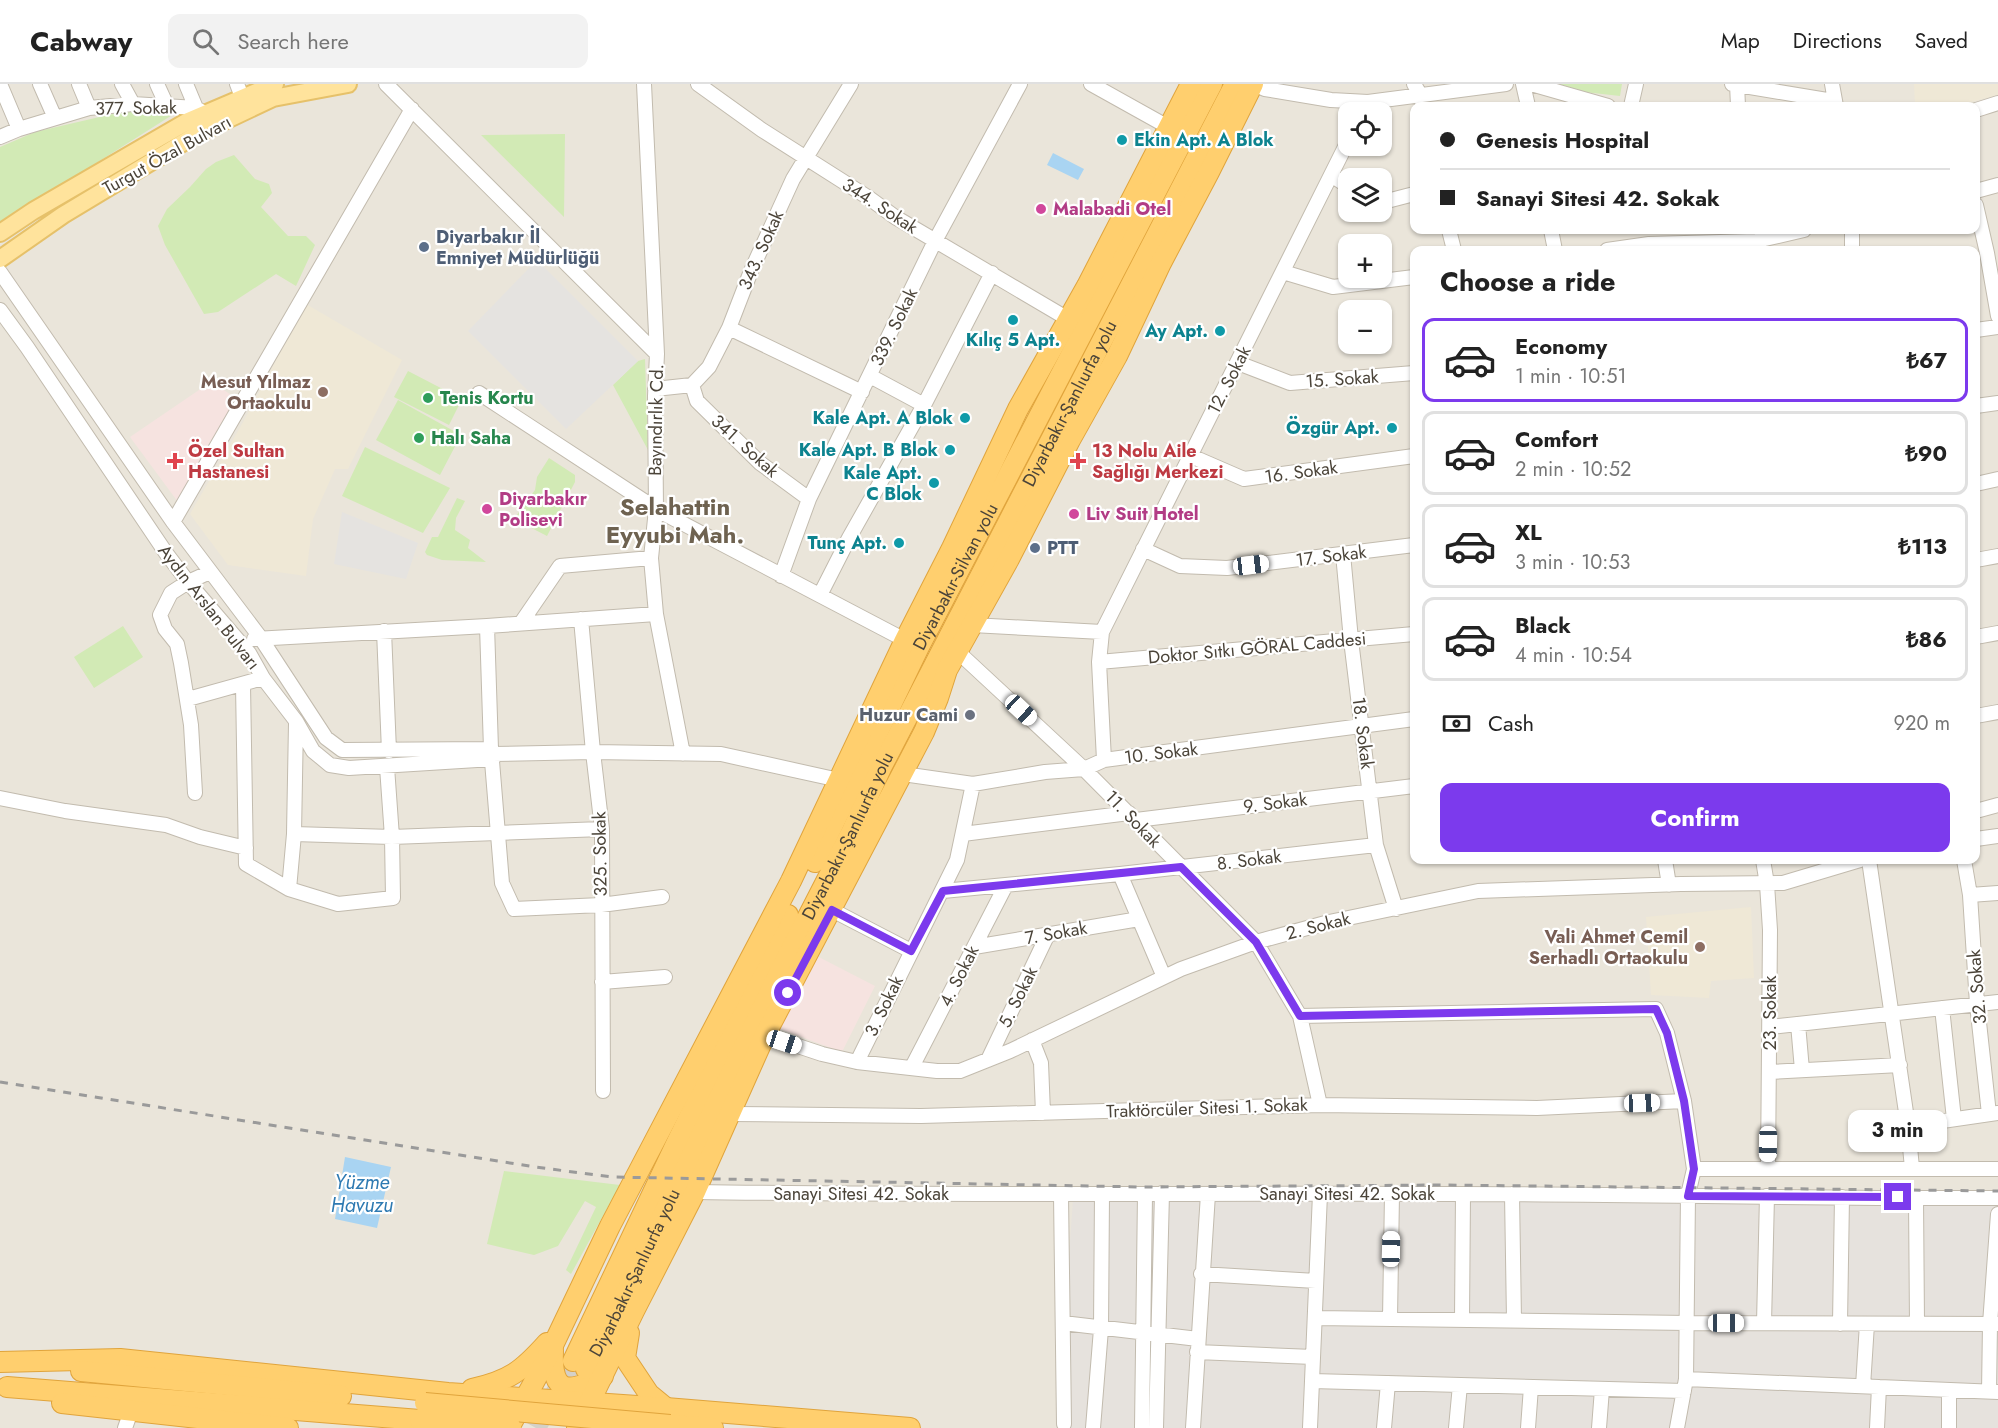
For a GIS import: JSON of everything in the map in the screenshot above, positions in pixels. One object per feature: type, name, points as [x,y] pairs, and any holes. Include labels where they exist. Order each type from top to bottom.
[{"type":"highway","points":[[557,1336],[553,1374],[566,1387],[573,1389],[583,1386],[676,1144],[846,782],[904,640],[952,548],[1018,409],[1087,286],[1191,84]]},
{"type":"highway","name":"Diyarbakır-Silvan yolu","points":[[846,782],[919,647],[1212,84]]},
{"type":"highway","name":"Diyarbakır-Şanlıurfa yolu","points":[[588,1369],[781,969],[852,831],[881,768],[1235,84]]},
{"type":"highway","points":[[577,1428],[591,1402],[588,1369],[634,1311],[695,1192],[765,1035],[924,732],[947,670],[1117,356],[1253,84]]},
{"type":"highway","points":[[988,474],[1080,339]]},
{"type":"highway","points":[[0,1363],[422,1412],[510,1428],[610,1226],[791,881],[846,782]]},
{"type":"highway","points":[[734,1024],[755,950]]},
{"type":"highway","points":[[634,1311],[625,1358],[649,1394],[668,1416]]},
{"type":"highway","points":[[448,1393],[494,1383],[510,1376],[526,1366],[557,1336]]},
{"type":"highway","points":[[0,1363],[120,1359],[448,1393],[591,1402],[668,1416],[713,1428]]},
{"type":"highway","points":[[4,1387],[422,1412],[668,1416],[910,1428]]},
{"type":"highway","points":[[4,1387],[47,1401],[104,1409],[128,1420],[288,1428]]},
{"type":"main road","name":"Turgut Özal Bulvarı","points":[[0,233],[100,170],[188,121],[200,111],[239,91],[275,84]]},
{"type":"main road","name":"Turgut Özal Bulvarı","points":[[0,259],[63,215],[200,133],[273,98],[348,84]]},
{"type":"main road","points":[[841,892],[852,831]]},
{"type":"street","points":[[0,84],[20,129]]},
{"type":"street","points":[[40,84],[54,118]]},
{"type":"street","points":[[78,84],[88,108]]},
{"type":"street","points":[[122,84],[133,104]]},
{"type":"street","points":[[157,84],[167,106]]},
{"type":"street","points":[[186,84],[200,111]]},
{"type":"street","points":[[386,84],[657,354]]},
{"type":"street","name":"Bayındırlık Cd.","points":[[644,84],[657,354],[656,509],[651,558],[656,614],[683,754]]},
{"type":"street","name":"344. Sokak","points":[[698,84],[762,130],[895,217],[1068,319]]},
{"type":"street","name":"343. Sokak","points":[[692,385],[709,367],[729,328],[751,271],[793,179],[851,84]]},
{"type":"street","name":"339. Sokak","points":[[781,576],[809,499],[935,241],[1020,84]]},
{"type":"street","points":[[1091,84],[1170,128]]},
{"type":"street","points":[[1253,84],[1265,89],[1342,102]]},
{"type":"street","points":[[1388,102],[1419,95],[1506,84]]},
{"type":"street","points":[[1523,84],[1527,102]]},
{"type":"street","points":[[1531,84],[1594,102]]},
{"type":"street","points":[[1632,102],[1636,84]]},
{"type":"street","points":[[1737,102],[1735,84],[1824,102]]},
{"type":"street","points":[[1832,84],[1834,102]]},
{"type":"street","points":[[1980,109],[1998,103]]},
{"type":"street","name":"377. Sokak","points":[[0,137],[88,108],[133,104],[200,111]]},
{"type":"street","points":[[173,522],[412,109]]},
{"type":"street","name":"12. Sokak","points":[[1104,760],[1099,662],[1102,632],[1341,156]]},
{"type":"street","points":[[1331,176],[1338,180]]},
{"type":"street","points":[[1980,190],[1998,185]]},
{"type":"street","points":[[1392,200],[1410,196]]},
{"type":"street","points":[[1980,222],[1998,316]]},
{"type":"street","points":[[1665,246],[1756,240],[1785,234]]},
{"type":"street","name":"Aydın Arslan Bulvarı","points":[[0,272],[173,522],[260,637],[326,738],[342,750],[492,754],[593,752],[721,754],[846,782]]},
{"type":"street","points":[[1283,272],[1333,287],[1410,277]]},
{"type":"street","points":[[820,595],[849,538],[924,405],[992,273]]},
{"type":"street","points":[[1092,358],[1150,288]]},
{"type":"street","name":"Aydın Arslan Bulvarı","points":[[0,310],[166,553],[249,653],[263,678],[296,721],[313,751],[330,765],[349,768],[387,767],[492,754]]},
{"type":"street","points":[[1980,329],[1998,327]]},
{"type":"street","points":[[729,328],[862,392]]},
{"type":"street","name":"15. Sokak","points":[[1238,363],[1290,383],[1410,373]]},
{"type":"street","points":[[870,376],[924,405]]},
{"type":"street","points":[[655,389],[692,385]]},
{"type":"street","name":"341. Sokak","points":[[692,385],[697,401],[760,463],[809,499]]},
{"type":"street","points":[[479,393],[656,509],[904,640]]},
{"type":"street","points":[[1980,406],[1998,404]]},
{"type":"street","name":"16. Sokak","points":[[1191,456],[1244,479],[1410,457]]},
{"type":"street","points":[[1037,505],[1040,458]]},
{"type":"street","points":[[1980,483],[1998,479]]},
{"type":"street","name":"17. Sokak","points":[[1143,549],[1180,566],[1227,568],[1410,546]]},
{"type":"street","name":"18. Sokak","points":[[1344,554],[1351,640],[1376,845],[1396,909]]},
{"type":"street","points":[[1980,559],[1998,556]]},
{"type":"street","points":[[521,623],[560,566],[651,558]]},
{"type":"street","points":[[195,793],[188,699],[177,644],[165,629],[160,615],[171,594],[188,582],[210,572]]},
{"type":"street","points":[[240,642],[260,637],[487,626],[656,614]]},
{"type":"street","name":"325. Sokak","points":[[580,619],[602,829],[603,1091]]},
{"type":"street","points":[[972,625],[1102,632]]},
{"type":"street","points":[[487,626],[492,754],[502,883],[514,909],[602,905],[662,897]]},
{"type":"street","points":[[384,631],[389,751]]},
{"type":"street","points":[[1980,636],[1998,633]]},
{"type":"street","name":"Doktor Sıtkı GÖRAL Caddesi","points":[[1099,662],[1410,634]]},
{"type":"street","name":"11. Sokak","points":[[957,651],[1084,769],[1256,942],[1300,1016],[1320,1105]]},
{"type":"street","points":[[188,699],[263,678]]},
{"type":"street","points":[[243,685],[246,864],[290,889],[338,904],[393,898],[387,767]]},
{"type":"street","points":[[1980,715],[1998,712]]},
{"type":"street","name":"10. Sokak","points":[[910,775],[973,784],[1045,772],[1084,769],[1104,760],[1410,720]]},
{"type":"street","points":[[290,889],[294,834],[296,721]]},
{"type":"street","name":"3. Sokak","points":[[856,1062],[957,860],[973,784]]},
{"type":"street","name":"9. Sokak","points":[[963,834],[1410,786]]},
{"type":"street","points":[[0,798],[65,811],[166,825],[200,837],[246,848]]},
{"type":"street","points":[[1980,810],[1998,805]]},
{"type":"street","points":[[294,834],[392,837],[602,829]]},
{"type":"street","points":[[1980,838],[1998,836]]},
{"type":"street","name":"8. Sokak","points":[[943,891],[1376,845]]},
{"type":"street","points":[[1666,864],[1669,885]]},
{"type":"street","name":"23. Sokak","points":[[1764,864],[1770,930],[1768,1168]]},
{"type":"street","name":"2. Sokak","points":[[765,1035],[822,1054],[856,1062],[937,1071],[960,1071],[1032,1040],[1181,969],[1256,942],[1329,922],[1478,891],[1783,883],[1847,864]]},
{"type":"street","points":[[1870,864],[1908,1126],[1912,1168]]},
{"type":"street","name":"32. Sokak","points":[[1965,864],[1970,895],[1977,1004],[1994,1113]]},
{"type":"street","points":[[1120,874],[1164,978]]},
{"type":"street","name":"4. Sokak","points":[[912,1067],[1006,885]]},
{"type":"street","points":[[1970,895],[1998,893]]},
{"type":"street","points":[[832,910],[911,951]]},
{"type":"street","name":"7. Sokak","points":[[974,947],[1139,919]]},
{"type":"street","name":"5. Sokak","points":[[988,1060],[1048,934]]},
{"type":"street","points":[[602,982],[665,977]]},
{"type":"street","points":[[1770,1027],[1998,1002]]},
{"type":"street","points":[[1942,1008],[1954,1119]]},
{"type":"street","points":[[1300,1016],[1656,1009],[1667,1033],[1684,1101],[1694,1169],[1688,1196],[1688,1323],[1685,1385],[1677,1428]]},
{"type":"street","points":[[1798,1024],[1802,1070]]},
{"type":"street","points":[[1032,1040],[1041,1063],[1043,1113]]},
{"type":"street","points":[[1769,1072],[1899,1065]]},
{"type":"street","name":"Traktörcüler Sitesi 1. Sokak","points":[[731,1114],[921,1116],[1320,1105],[1537,1108],[1684,1101]]},
{"type":"street","points":[[1908,1126],[1994,1113]]},
{"type":"street","points":[[1694,1169],[1998,1169]]},
{"type":"street","name":"Sanayi Sitesi 42. Sokak","points":[[695,1192],[1998,1198]]},
{"type":"street","points":[[1156,1428],[1162,1193]]},
{"type":"street","points":[[1093,1428],[1101,1329],[1102,1194]]},
{"type":"street","points":[[1142,1428],[1145,1194]]},
{"type":"street","points":[[1193,1428],[1201,1274],[1208,1194]]},
{"type":"street","points":[[1310,1428],[1320,1194]]},
{"type":"street","points":[[1390,1319],[1392,1194]]},
{"type":"street","points":[[1462,1320],[1463,1194]]},
{"type":"street","points":[[1512,1194],[1514,1320]]},
{"type":"street","points":[[1061,1195],[1064,1424]]},
{"type":"street","points":[[1764,1323],[1767,1196]]},
{"type":"street","points":[[1840,1323],[1842,1197]]},
{"type":"street","points":[[1916,1198],[1917,1324]]},
{"type":"street","points":[[1312,1381],[1602,1389],[1685,1385],[1863,1386],[1993,1392],[1998,1214]]},
{"type":"street","points":[[1201,1274],[1316,1281]]},
{"type":"street","points":[[1315,1318],[1994,1324]]},
{"type":"street","points":[[1063,1323],[1157,1335],[1198,1346],[1313,1357]]},
{"type":"street","points":[[1863,1386],[1867,1324]]},
{"type":"street","points":[[1384,1428],[1388,1383]]},
{"type":"street","points":[[1456,1428],[1460,1385]]},
{"type":"street","points":[[1528,1428],[1531,1387]]},
{"type":"street","points":[[1877,1428],[1880,1387]]},
{"type":"street","points":[[1599,1428],[1602,1389]]},
{"type":"street","points":[[1949,1390],[1949,1428]]},
{"type":"shaded area","points":[[0,84],[1998,84],[1998,1428],[0,1428]]},
{"type":"shaded area","points":[[1914,84],[1998,84],[1998,95],[1971,102],[1915,102]]},
{"type":"shaded area","points":[[537,260],[638,361],[566,429],[468,331]]},
{"type":"shaded area","points":[[306,304],[402,360],[348,469],[335,469],[313,519],[306,576],[228,565],[190,514],[242,424]]},
{"type":"shaded area","name":"Özel Sultan Hastanesi","points":[[218,386],[237,399],[178,502],[130,437],[199,390]]},
{"type":"shaded area","points":[[342,512],[418,543],[406,579],[334,564]]},
{"type":"shaded area","name":"Vali Ahmet Cemil Serhadlı Ortaokulu","points":[[1751,907],[1754,978],[1711,981],[1709,998],[1651,995],[1646,917]]},
{"type":"shaded area","points":[[811,953],[875,986],[842,1052],[777,1028]]},
{"type":"shaded area","points":[[1073,1199],[1998,1201],[1998,1428],[1057,1428]]},
{"type":"green space","points":[[1548,84],[1622,84],[1620,96],[1566,90]]},
{"type":"green space","points":[[121,112],[177,112],[0,224],[0,147],[35,132]]},
{"type":"green space","points":[[565,134],[564,217],[481,135]]},
{"type":"green space","points":[[234,155],[255,179],[269,184],[272,193],[261,207],[288,236],[306,236],[315,245],[296,286],[276,274],[218,312],[204,314],[165,245],[158,226],[167,209],[206,169]]},
{"type":"green space","points":[[645,359],[648,450],[613,385],[638,361]]},
{"type":"green space","name":"Tenis Kortu","points":[[408,371],[462,399],[449,425],[394,397]]},
{"type":"green space","name":"Halı Saha","points":[[398,400],[461,435],[440,475],[376,440]]},
{"type":"green space","points":[[365,447],[450,488],[423,533],[342,496]]},
{"type":"green space","points":[[549,458],[575,475],[575,482],[547,536],[514,519],[535,490],[537,477]]},
{"type":"green space","points":[[457,498],[465,501],[456,518],[455,530],[470,540],[468,548],[486,562],[442,560],[427,555],[425,552],[432,537],[438,537]]},
{"type":"green space","points":[[123,626],[143,657],[94,688],[74,657]]},
{"type":"green space","points":[[504,1171],[620,1185],[571,1274],[566,1270],[596,1207],[585,1201],[558,1246],[534,1255],[487,1244]]},
{"type":"water","points":[[1053,153],[1084,169],[1078,180],[1047,165]]},
{"type":"water","name":"Yüzme Havuzu","points":[[345,1157],[391,1167],[377,1228],[335,1219]]},
{"type":"tunnel","points":[[536,1428],[573,1361]]},
{"type":"railway","points":[[0,1082],[535,1167],[612,1177],[1142,1187],[1441,1185],[1998,1191]]},
{"type":"place","name":"Ekin Apt. A Blok","points":[[1122,140]]},
{"type":"place","name":"Malabadi Otel","points":[[1041,209]]},
{"type":"place","name":"Diyarbakır İl Emniyet Müdürlüğü","points":[[424,247]]},
{"type":"place","name":"Kılıç 5 Apt.","points":[[1013,320]]},
{"type":"place","name":"Ay Apt.","points":[[1220,331]]},
{"type":"place","name":"Mesut Yılmaz Ortaokulu","points":[[323,392]]},
{"type":"place","name":"Tenis Kortu","points":[[428,398]]},
{"type":"place","name":"Kale Apt. A Blok","points":[[965,418]]},
{"type":"place","name":"Özgür Apt.","points":[[1392,428]]},
{"type":"place","name":"Halı Saha","points":[[419,438]]},
{"type":"place","name":"Kale Apt. B Blok","points":[[950,450]]},
{"type":"place","name":"Özel Sultan Hastanesi","points":[[175,461]]},
{"type":"place","name":"13 Nolu Aile Sağlığı Merkezi","points":[[1078,461]]},
{"type":"place","name":"Kale Apt. C Blok","points":[[934,483]]},
{"type":"place","name":"Diyarbakır Polisevi","points":[[487,509]]},
{"type":"place","name":"Liv Suit Hotel","points":[[1074,514]]},
{"type":"place","name":"Tunç Apt.","points":[[899,543]]},
{"type":"place","name":"PTT","points":[[1035,548]]},
{"type":"place","name":"Huzur Cami","points":[[970,715]]},
{"type":"place","name":"Vali Ahmet Cemil Serhadlı Ortaokulu","points":[[1700,947]]},
{"type":"district","name":"Selahattin Eyyubi Mah.","points":[[675,521]]},
{"type":"route","points":[[788,993],[832,910],[911,951],[943,891],[1181,867],[1256,942],[1300,1016],[1656,1009],[1667,1033],[1684,1101],[1694,1169],[1688,1196],[1898,1197]]}]
